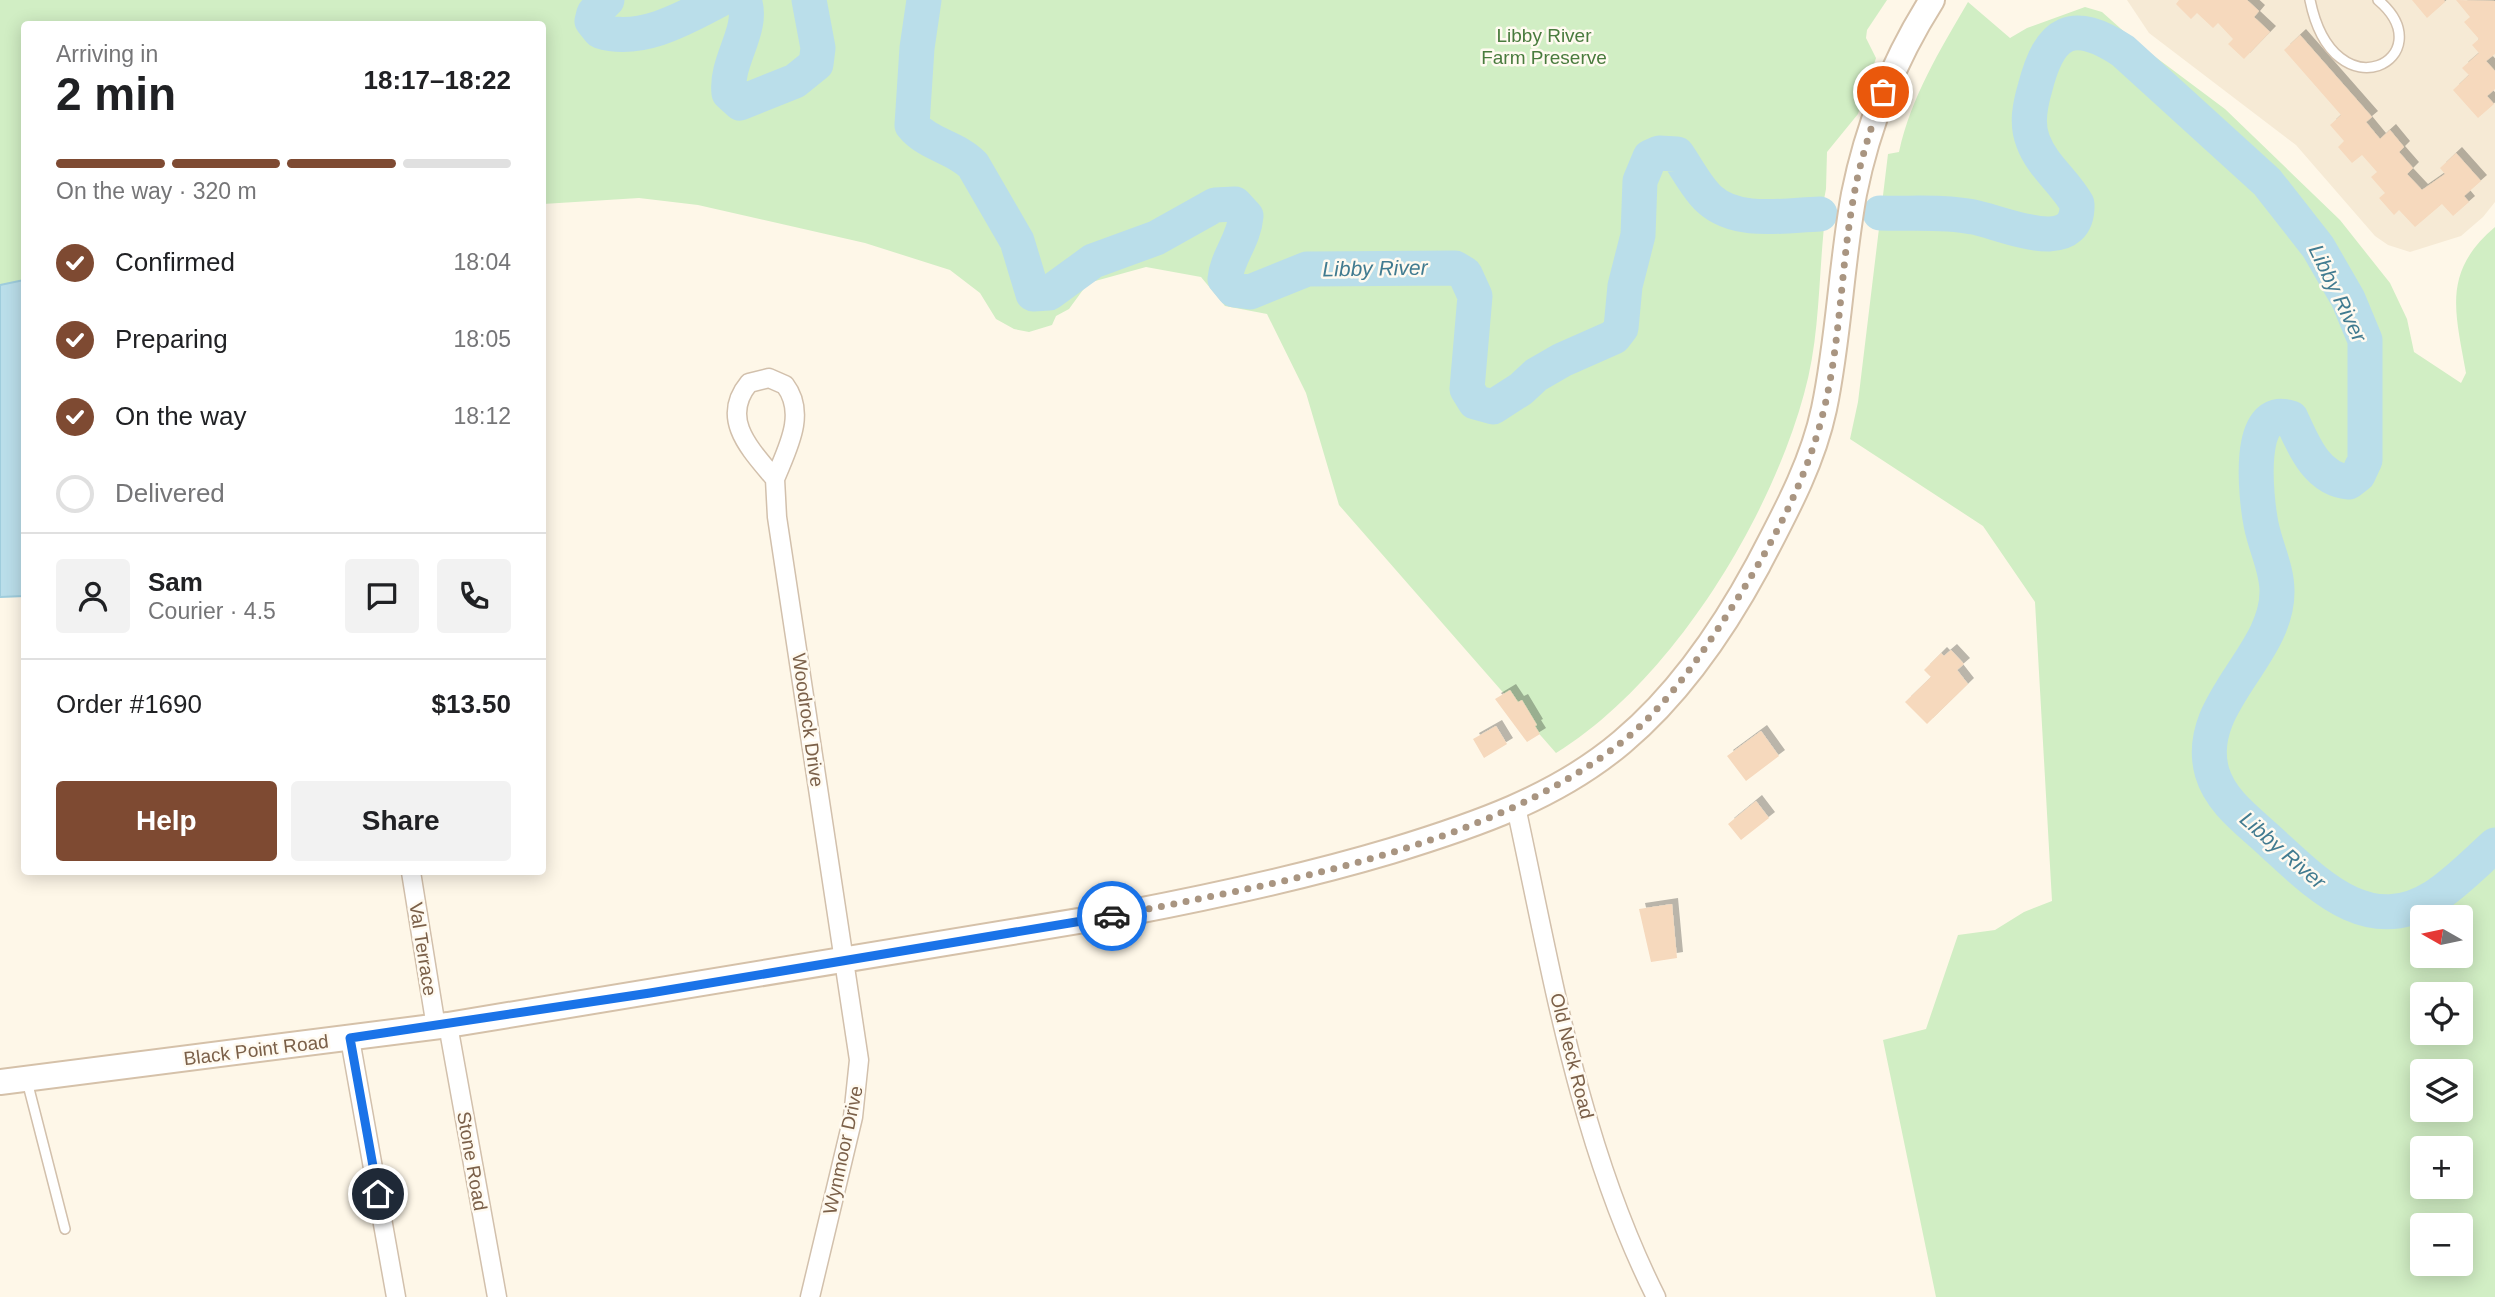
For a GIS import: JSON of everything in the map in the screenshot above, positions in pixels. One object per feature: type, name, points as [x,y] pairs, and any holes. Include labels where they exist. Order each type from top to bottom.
[{"type":"main road","name":"Black Point Road","points":[[0,1082],[442,1026],[1064,925],[1230,893],[1447,834],[1516,807],[1576,775],[1628,736],[1663,701],[1728,614],[1781,520],[1803,473],[1824,409],[1861,165],[1883,92],[1932,0]]},
{"type":"street","name":"Woodrock Drive","points":[[775,479],[744,442],[736,418],[736,407],[743,391],[749,383],[762,378],[774,379],[785,385],[796,408],[788,446],[775,479],[777,517],[843,961]]},
{"type":"street","name":"Old Neck Road","points":[[1516,807],[1581,1101],[1605,1176],[1656,1297]]},
{"type":"street","name":"Val Terrace","points":[[412,875],[442,1026]]},
{"type":"street","name":"Wynmoor Drive","points":[[810,1297],[857,1095],[859,1060],[843,961]]},
{"type":"street","name":"Stone Road","points":[[442,1026],[498,1297]]},
{"type":"street","points":[[350,1038],[396,1297]]},
{"type":"lane","points":[[2310,0],[2318,31],[2328,47],[2341,60],[2361,69],[2381,66],[2394,56],[2400,41],[2398,25],[2388,9],[2378,0]]},
{"type":"lane","points":[[27,1079],[65,1228]]},
{"type":"shaded area","points":[[2127,0],[2495,0],[2495,202],[2483,217],[2461,236],[2410,252],[2388,245],[2375,236],[2296,145],[2149,33]]},
{"type":"green space","name":"Libby River Farm Preserve","points":[[0,0],[1887,0],[1867,30],[1866,38],[1876,58],[1858,114],[1827,152],[1826,189],[1821,215],[1826,210],[1816,326],[1809,372],[1788,443],[1767,494],[1710,595],[1675,642],[1638,685],[1598,723],[1556,753],[1339,505],[1306,393],[1267,314],[1225,306],[1201,277],[1146,267],[1088,283],[1069,309],[1056,316],[1052,325],[1029,332],[1014,329],[996,319],[980,293],[950,270],[865,243],[698,205],[639,198],[546,204],[546,21],[21,21],[21,281],[0,285]]},
{"type":"green space","points":[[1968,2],[2010,38],[2027,28],[2085,7],[2102,12],[2138,44],[2225,109],[2340,220],[2390,283],[2407,319],[2414,352],[2461,383],[2466,373],[2458,330],[2456,294],[2467,260],[2495,227],[2495,1297],[1936,1297],[1883,1040],[1926,1029],[1958,935],[1995,930],[2024,912],[2052,901],[2035,602],[1983,526],[1850,439],[1858,402],[1888,154],[1899,152],[1911,112],[1937,56]]},
{"type":"water","points":[[21,281],[21,596],[0,597],[0,285]]},
{"type":"building","points":[[2179,0],[2247,0],[2259,11],[2254,17],[2270,32],[2244,59],[2228,44],[2233,39],[2218,23],[2213,28],[2197,13],[2191,19],[2176,4]]},
{"type":"building","points":[[2412,0],[2444,0],[2445,2],[2427,18]]},
{"type":"building","points":[[2456,0],[2495,1],[2495,54],[2486,61],[2495,71],[2495,89],[2487,96],[2494,104],[2478,118],[2453,90],[2469,75],[2462,68],[2479,53],[2472,45],[2479,39],[2464,22],[2470,17]]},
{"type":"building","points":[[2300,35],[2372,117],[2366,122],[2380,139],[2390,130],[2404,147],[2399,152],[2413,168],[2407,174],[2422,190],[2445,174],[2440,168],[2456,153],[2481,181],[2464,196],[2469,202],[2453,216],[2442,204],[2415,227],[2399,210],[2394,215],[2379,198],[2385,193],[2371,177],[2377,172],[2362,155],[2352,163],[2338,147],[2344,141],[2330,125],[2341,115],[2284,50]]},
{"type":"building","points":[[1951,650],[1964,664],[1957,670],[1968,684],[1927,724],[1905,702],[1931,677],[1924,670],[1941,653],[1944,656]]},
{"type":"building","points":[[1510,690],[1518,702],[1522,700],[1540,734],[1527,742],[1495,699]]},
{"type":"building","points":[[1496,726],[1507,744],[1484,758],[1473,739]]},
{"type":"building","points":[[1761,731],[1779,756],[1746,781],[1727,756]]},
{"type":"building","points":[[1756,801],[1769,818],[1741,840],[1728,824]]},
{"type":"building","points":[[1672,904],[1677,958],[1651,962],[1639,909]]},
{"type":"waterway","name":"Libby River","points":[[607,0],[594,13],[592,21],[600,31],[615,34],[646,32],[662,27],[719,0]]},
{"type":"waterway","name":"Libby River","points":[[744,0],[746,22],[729,81],[729,93],[740,103],[795,81],[816,64],[818,48],[809,0]]},
{"type":"waterway","name":"Libby River","points":[[924,0],[917,48],[912,125],[926,137],[959,154],[973,165],[1017,241],[1033,294],[1049,293],[1093,261],[1156,238],[1215,205],[1235,204],[1246,216],[1245,225],[1226,271],[1225,279],[1234,290],[1250,292],[1307,269],[1455,268],[1465,274],[1475,296],[1467,389],[1475,402],[1493,407],[1521,389],[1536,375],[1614,337],[1621,328],[1625,286],[1638,235],[1640,181],[1650,157],[1659,153],[1677,154],[1704,194],[1720,207],[1733,212],[1762,217],[1820,214]]},
{"type":"waterway","name":"Libby River","points":[[1880,213],[1950,214],[2036,233],[2052,234],[2065,230],[2074,221],[2077,204],[2037,150],[2031,135],[2030,114],[2035,88],[2048,53],[2056,42],[2066,35],[2077,33],[2090,35],[2123,51],[2267,182],[2318,247],[2348,299],[2365,340],[2365,460],[2358,475],[2349,482],[2338,479],[2328,474],[2312,459],[2291,418],[2276,417],[2266,424],[2260,438],[2256,475],[2261,524],[2276,582],[2274,615],[2265,637],[2224,702],[2214,724],[2209,747],[2212,772],[2229,803],[2290,860],[2327,890],[2366,909],[2388,912],[2410,908],[2434,897],[2495,845]]},
{"type":"way so far","points":[[1112,916],[1274,883],[1447,834],[1482,821],[1516,807],[1576,775],[1620,744],[1663,701],[1698,658],[1748,583],[1787,509],[1815,441],[1824,409],[1834,347],[1854,196],[1883,92]]},
{"type":"route","points":[[378,1194],[350,1038],[650,993],[1112,916]]}]
